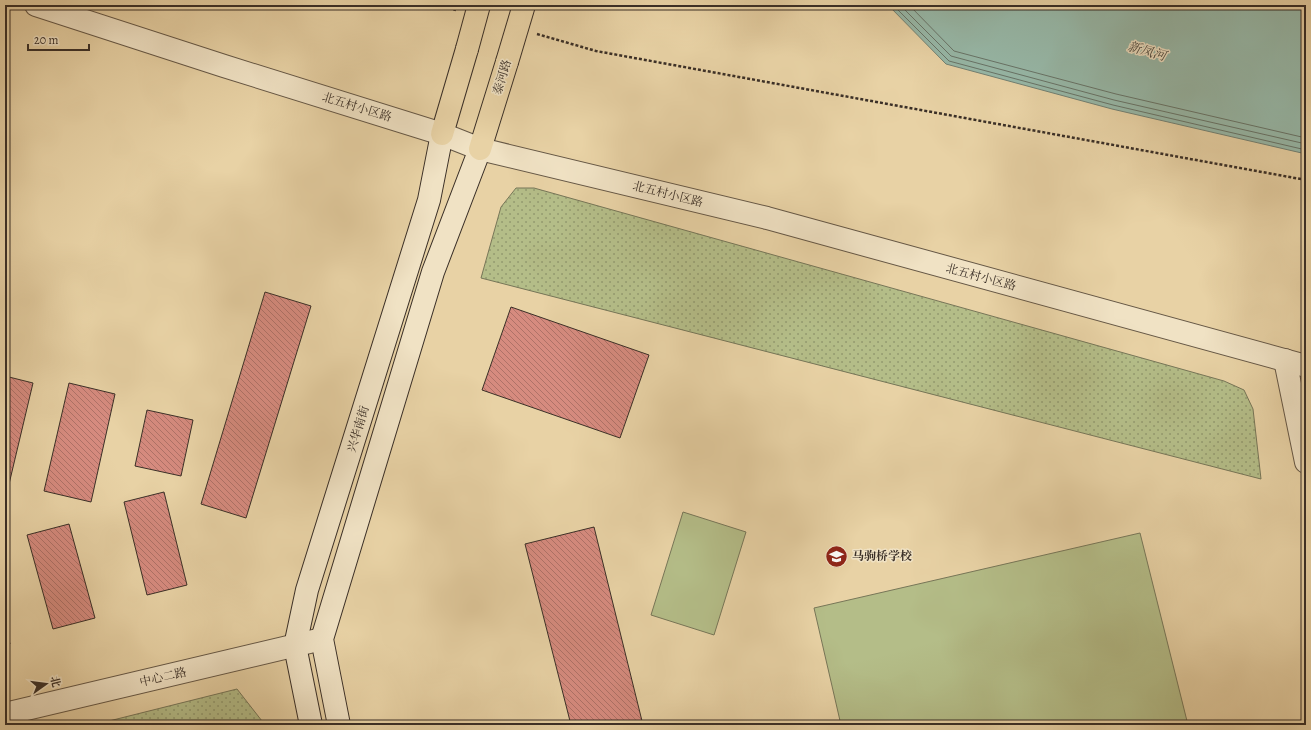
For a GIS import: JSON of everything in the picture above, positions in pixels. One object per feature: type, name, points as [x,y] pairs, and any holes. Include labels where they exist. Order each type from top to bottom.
[{"type":"main road","points":[[442,134],[480,5]]},
{"type":"main road","name":"泰河路","points":[[480,149],[524,5]]},
{"type":"street","name":"北五村小区路","points":[[36,5],[224,66],[442,134],[480,149],[767,218],[1306,366]]},
{"type":"street","name":"兴华南街","points":[[312,725],[295,646],[307,590],[429,200],[442,134]]},
{"type":"street","points":[[339,725],[322,639],[434,272],[480,149]]},
{"type":"street","points":[[1285,360],[1306,462]]},
{"type":"street","name":"中心二路","points":[[5,714],[322,639]]},
{"type":"path","points":[[546,36],[604,52],[1306,180]]},
{"type":"green space","points":[[516,188],[534,188],[1224,381],[1244,390],[1253,409],[1261,479],[481,278],[501,207]]},
{"type":"green space","points":[[683,512],[746,532],[714,635],[651,615]]},
{"type":"green space","points":[[1140,533],[1188,725],[841,725],[814,608]]},
{"type":"green space","points":[[237,689],[262,721],[262,725],[93,725]]},
{"type":"water","name":"新凤河","points":[[888,5],[1306,5],[1306,154],[1112,109],[946,64]]},
{"type":"building","points":[[265,292],[311,306],[246,518],[201,504]]},
{"type":"building","points":[[511,307],[649,355],[620,438],[482,390]]},
{"type":"building","points":[[5,376],[33,383],[5,501]]},
{"type":"building","points":[[69,383],[115,394],[91,502],[44,491]]},
{"type":"building","points":[[147,410],[193,420],[181,476],[135,466]]},
{"type":"building","points":[[164,492],[187,585],[147,595],[124,502]]},
{"type":"building","points":[[69,524],[95,618],[53,629],[27,535]]},
{"type":"building","points":[[594,527],[643,725],[571,725],[525,544]]},
{"type":"building","points":[[5,625],[10,644],[5,645]]},
{"type":"place","name":"马驹桥学校","points":[[836,556]]}]
